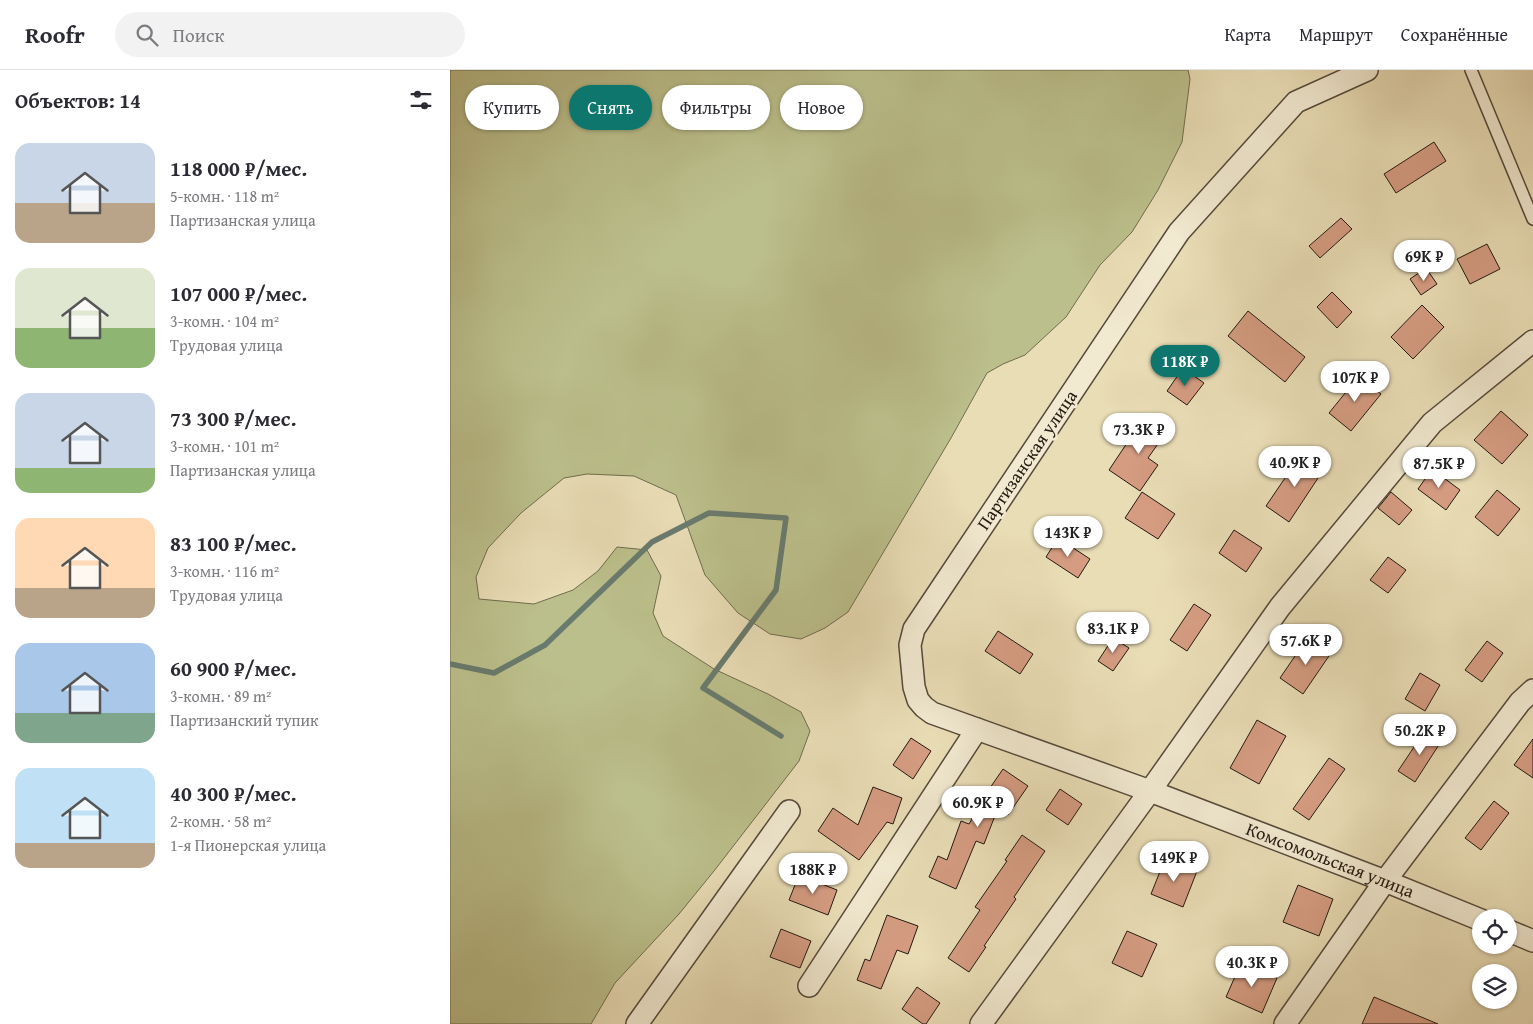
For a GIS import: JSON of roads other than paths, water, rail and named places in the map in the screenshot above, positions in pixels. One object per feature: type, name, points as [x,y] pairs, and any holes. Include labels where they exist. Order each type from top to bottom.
[{"type":"street","name":"Партизанская улица","points":[[1150,791],[932,713],[918,700],[914,687],[910,645],[914,629],[1179,232],[1296,102],[1367,70]]},
{"type":"street","points":[[981,1024],[1150,791],[1280,607],[1432,423],[1533,341]]},
{"type":"street","points":[[1285,1024],[1385,881],[1520,702],[1533,690]]},
{"type":"street","points":[[809,986],[977,729]]},
{"type":"street","name":"Комсомольская улица","points":[[1150,791],[1472,916]]},
{"type":"street","points":[[637,1024],[789,811]]},
{"type":"street","points":[[1517,934],[1533,941]]},
{"type":"lane","points":[[1472,70],[1533,219]]},
{"type":"waterway","points":[[450,664],[494,673],[545,645],[652,542],[709,513],[786,518],[776,590],[703,688],[781,736]]}]
